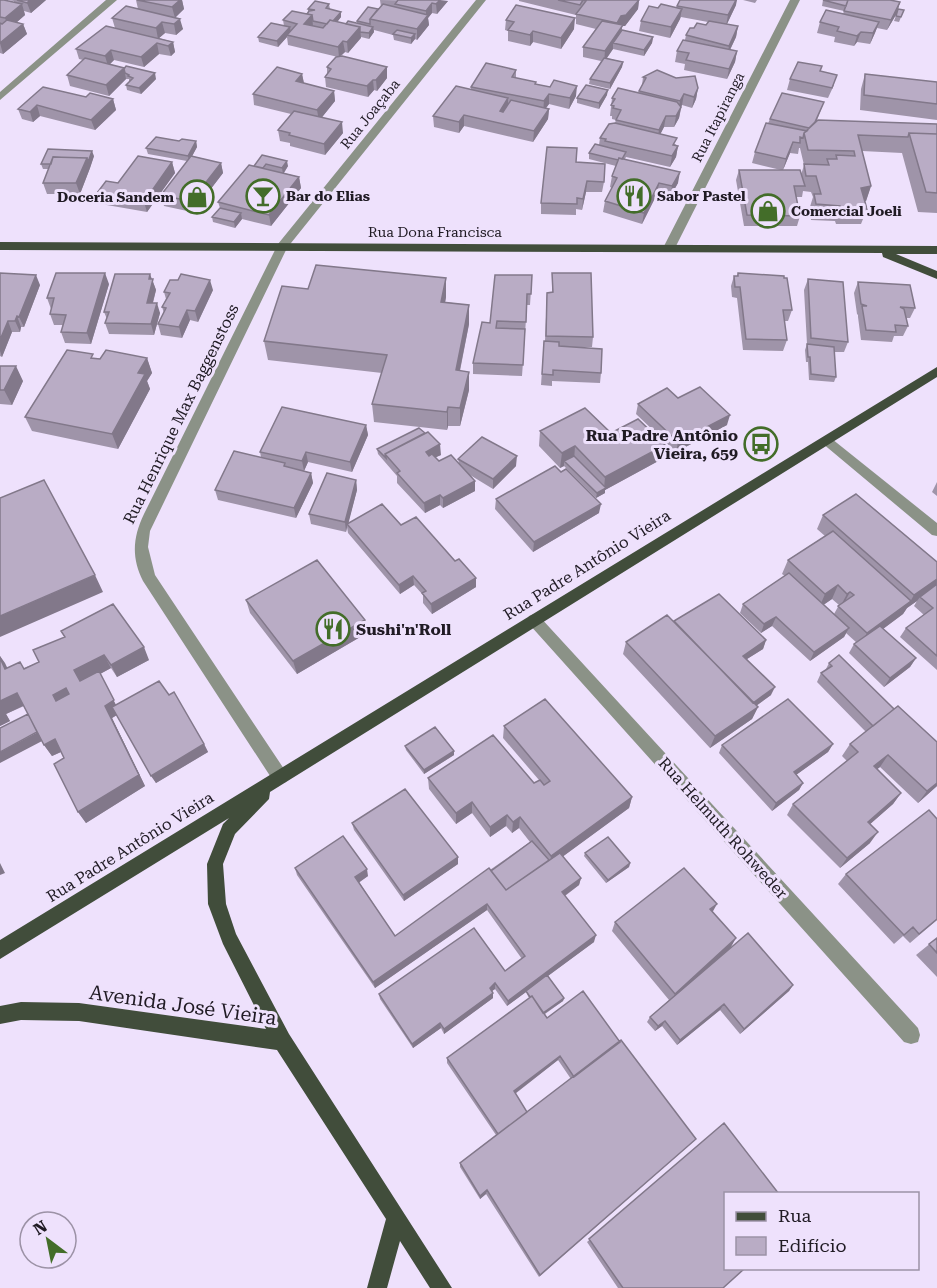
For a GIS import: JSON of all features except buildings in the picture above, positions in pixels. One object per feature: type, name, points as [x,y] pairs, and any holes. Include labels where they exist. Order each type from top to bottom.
[{"type":"main road","name":"Rua Dona Francisca","points":[[0,246],[937,250]]},
{"type":"main road","name":"Rua Dona Francisca","points":[[870,249],[897,257],[937,275]]},
{"type":"main road","name":"Rua Padre Antônio Vieira","points":[[0,950],[937,371]]},
{"type":"main road","name":"Rua Padre Antônio Vieira","points":[[914,386],[937,376]]},
{"type":"main road","name":"Rua Padre Antônio Vieira","points":[[280,777],[229,829],[215,864],[217,904],[229,938],[282,1041]]},
{"type":"main road","name":"Avenida José Vieira","points":[[0,1015],[21,1011],[79,1012],[282,1041],[442,1288]]},
{"type":"main road","points":[[377,1288],[396,1218]]},
{"type":"street","points":[[0,97],[112,0]]},
{"type":"street","name":"Rua Joaçaba","points":[[282,247],[481,0]]},
{"type":"street","name":"Rua Itapiranga","points":[[669,248],[795,0]]},
{"type":"street","name":"Rua Henrique Max Baggenstoss","points":[[280,777],[147,577],[141,560],[139,544],[156,503],[282,247]]},
{"type":"street","points":[[827,440],[937,531]]},
{"type":"street","name":"Rua Helmuth Rohweder","points":[[534,620],[911,1035]]},
{"type":"place","name":"Bar do Elias","points":[[263,196]]},
{"type":"place","name":"Sabor Pastel","points":[[634,196]]},
{"type":"place","name":"Doceria Sandem","points":[[197,197]]},
{"type":"place","name":"Comercial Joeli","points":[[768,211]]},
{"type":"place","name":"Rua Padre Antônio Vieira, 659","points":[[761,444]]},
{"type":"place","name":"Sushi'n'Roll","points":[[333,629]]}]
